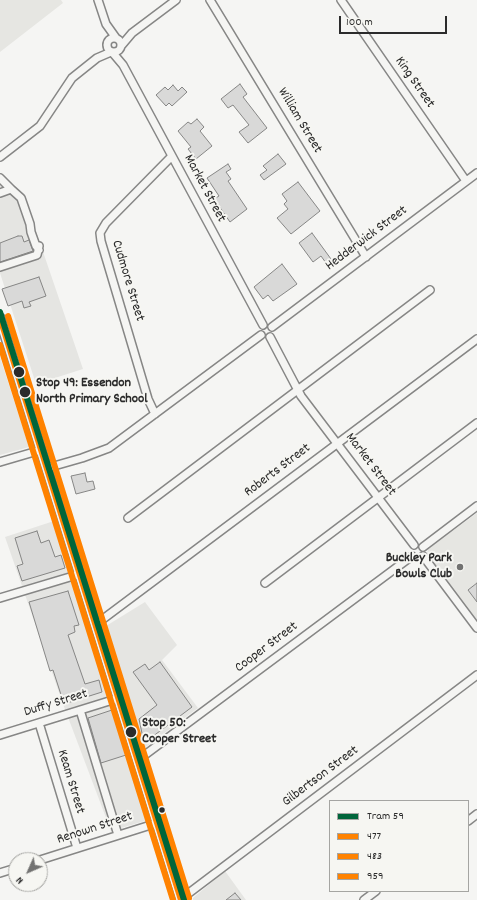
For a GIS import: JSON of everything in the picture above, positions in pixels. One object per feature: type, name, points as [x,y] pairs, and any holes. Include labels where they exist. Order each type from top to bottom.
[{"type":"main road","points":[[1,323],[181,899]]},
{"type":"street","name":"Market Street","points":[[98,0],[106,24],[109,48],[123,65],[263,325]]},
{"type":"street","points":[[0,157],[40,126],[49,114],[67,82],[109,48],[119,43],[176,0]]},
{"type":"street","name":"William Street","points":[[210,0],[366,256]]},
{"type":"street","name":"King Street","points":[[341,0],[466,181]]},
{"type":"street","name":"Market Street","points":[[106,24],[119,43],[123,65]]},
{"type":"street","points":[[109,48],[119,43]]},
{"type":"street","name":"Cudmore Street","points":[[155,414],[148,400],[101,241],[100,233],[106,223],[172,156]]},
{"type":"street","name":"Hedderwick Street","points":[[272,327],[477,173]]},
{"type":"street","points":[[0,178],[23,201],[31,226],[35,230],[40,245],[37,254],[0,267]]},
{"type":"street","points":[[0,192],[11,189]]},
{"type":"street","points":[[128,518],[430,290]]},
{"type":"street","points":[[269,324],[274,332],[270,337],[266,338],[261,335],[260,328],[263,325],[269,324]]},
{"type":"street","points":[[47,468],[103,451],[261,335]]},
{"type":"street","name":"Market Street","points":[[270,337],[297,390],[414,545]]},
{"type":"street","name":"Roberts Street","points":[[95,623],[99,622],[477,339]]},
{"type":"street","points":[[265,583],[477,423]]},
{"type":"street","points":[[0,462],[41,450]]},
{"type":"street","points":[[423,547],[477,506]]},
{"type":"street","points":[[418,544],[423,547],[425,552],[423,556],[418,559],[412,556],[411,550],[414,545],[418,544]]},
{"type":"street","name":"Cooper Street","points":[[138,760],[412,556]]},
{"type":"street","points":[[423,556],[477,628]]},
{"type":"street","points":[[0,598],[80,574]]},
{"type":"street","name":"Gilbertson Street","points":[[181,899],[477,675]]},
{"type":"street","name":"Duffy Street","points":[[0,735],[119,698]]},
{"type":"street","points":[[80,710],[118,835]]},
{"type":"street","name":"Keam Street","points":[[39,723],[77,848]]},
{"type":"street","points":[[469,820],[477,814]]},
{"type":"street","name":"Renown Street","points":[[48,857],[157,823]]},
{"type":"street","points":[[364,900],[375,892]]},
{"type":"shaded area","points":[[0,0],[61,0],[63,3],[0,52]]},
{"type":"shaded area","points":[[0,173],[24,196],[83,369],[36,384],[0,273]]},
{"type":"shaded area","points":[[0,357],[29,447],[0,455]]},
{"type":"shaded area","name":"Buckley Park Bowls Club","points":[[477,513],[477,621],[427,554],[428,549]]},
{"type":"shaded area","points":[[54,521],[148,820],[111,831],[63,704],[5,537]]},
{"type":"shaded area","points":[[145,602],[177,645],[162,660],[198,708],[143,749],[106,626]]},
{"type":"shaded area","points":[[225,871],[246,900],[193,900],[193,898]]},
{"type":"building","points":[[240,84],[247,94],[243,97],[267,128],[248,143],[239,132],[249,125],[233,105],[228,108],[221,99]]},
{"type":"building","points":[[173,85],[178,91],[182,87],[187,92],[172,106],[169,103],[166,106],[156,95],[165,87],[168,90]]},
{"type":"building","points":[[197,119],[204,127],[200,131],[212,146],[196,159],[188,149],[191,147],[178,131],[188,122],[191,124]]},
{"type":"building","points":[[278,154],[286,164],[264,180],[260,175],[267,170],[263,166]]},
{"type":"building","points":[[228,164],[231,169],[226,172],[231,179],[228,181],[247,209],[230,222],[214,199],[219,196],[207,178]]},
{"type":"building","points":[[298,182],[320,211],[291,234],[277,218],[288,209],[284,204],[287,201],[282,194]]},
{"type":"building","points":[[312,233],[331,259],[326,263],[321,256],[313,262],[299,243]]},
{"type":"building","points":[[18,236],[22,236],[24,242],[29,240],[33,251],[0,262],[0,243]]},
{"type":"building","points":[[282,264],[297,284],[273,301],[268,295],[263,299],[254,287]]},
{"type":"building","points":[[39,277],[46,296],[29,302],[31,306],[24,308],[22,301],[8,306],[2,289]]},
{"type":"building","points":[[85,473],[87,482],[93,481],[95,489],[76,494],[71,476]]},
{"type":"building","points":[[37,531],[41,543],[49,540],[55,557],[61,555],[65,568],[22,581],[17,566],[23,564],[15,538]]},
{"type":"building","points":[[477,583],[477,602],[468,590]]},
{"type":"building","points":[[68,591],[79,625],[74,626],[75,632],[68,635],[85,684],[99,680],[102,692],[64,704],[53,670],[50,671],[29,602]]},
{"type":"building","points":[[160,662],[192,707],[144,743],[139,719],[157,705],[133,672],[145,664],[149,670]]},
{"type":"building","points":[[112,710],[126,755],[101,763],[88,718]]},
{"type":"building","points":[[235,893],[241,900],[226,900]]},
{"type":"tram line","name":"59","points":[[0,312],[184,900]]},
{"type":"transit line","name":"959","points":[[8,316],[189,898]]},
{"type":"transit line","name":"477","points":[[0,318],[181,900]]},
{"type":"transit line","name":"483","points":[[0,345],[173,900]]},
{"type":"place","name":"Stop 49: Essendon North Primary School","points":[[25,392]]},
{"type":"place","name":"Buckley Park Bowls Club","points":[[460,567]]},
{"type":"place","name":"Stop 50: Cooper Street","points":[[131,732]]}]
